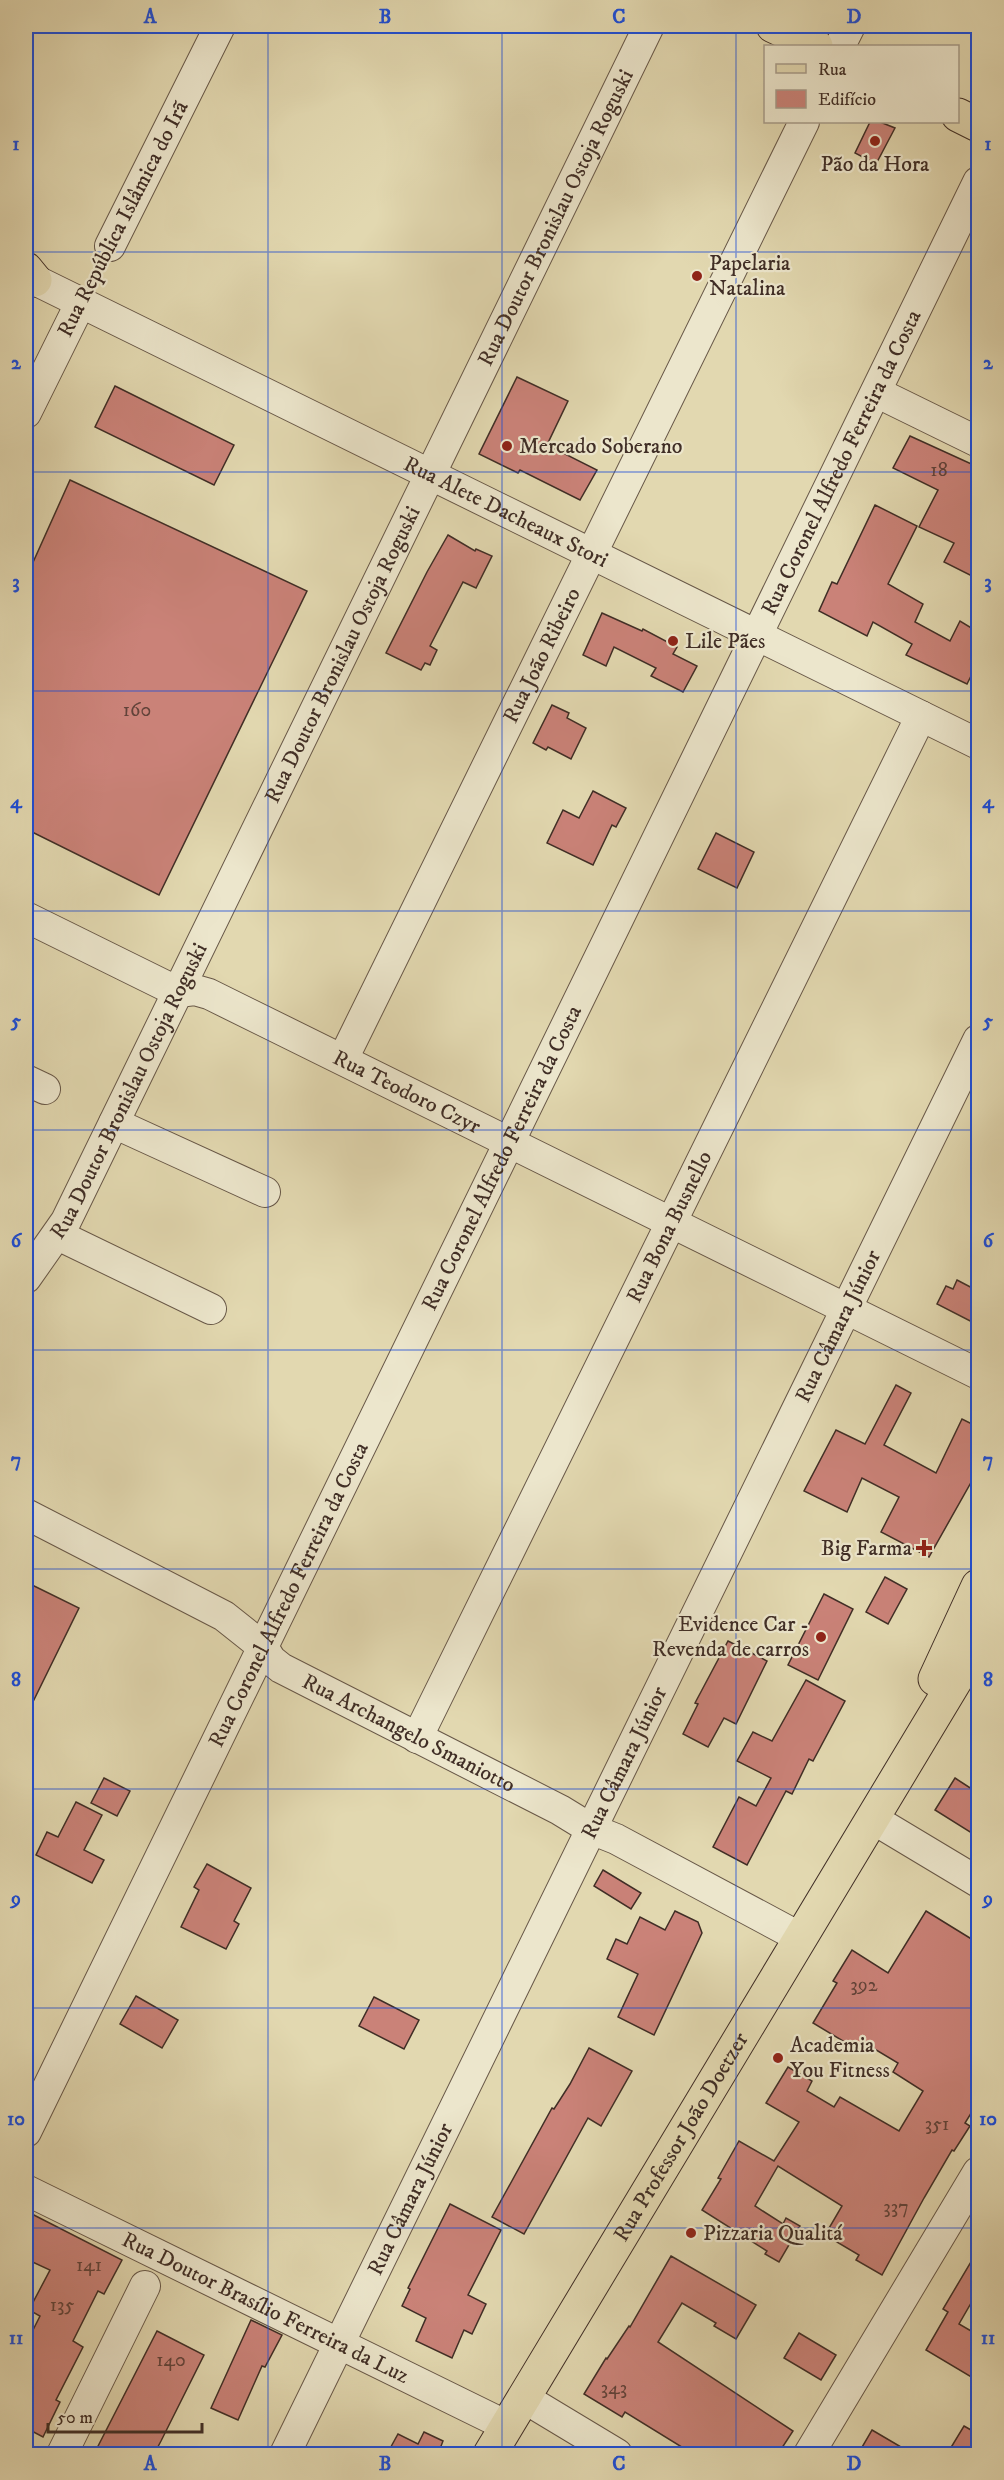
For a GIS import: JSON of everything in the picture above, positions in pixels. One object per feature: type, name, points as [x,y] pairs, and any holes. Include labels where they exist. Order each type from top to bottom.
[{"type":"main road","points":[[773,26],[814,45]]},
{"type":"main road","points":[[959,116],[978,125]]},
{"type":"main road","name":"Rua Professor João Doetzer","points":[[873,1819],[978,1586]]},
{"type":"main road","name":"Rua Professor João Doetzer","points":[[490,2454],[978,1643]]},
{"type":"street","name":"Rua República Islâmica do Irã","points":[[110,246],[220,26]]},
{"type":"street","name":"Rua Doutor Bronislau Ostoja Roguski","points":[[26,1278],[58,1235],[114,1123],[650,26]]},
{"type":"street","points":[[840,45],[850,26]]},
{"type":"street","name":"Rua João Ribeiro","points":[[343,1059],[804,123]]},
{"type":"street","name":"Rua Coronel Alfredo Ferreira da Costa","points":[[26,2132],[978,182]]},
{"type":"street","name":"Rua Alete Dacheaux Stori","points":[[29,276],[978,744]]},
{"type":"street","name":"Rua República Islâmica do Irã","points":[[26,413],[81,302]]},
{"type":"street","points":[[876,392],[978,442]]},
{"type":"street","name":"Rua Bona Busnello","points":[[417,1738],[921,716]]},
{"type":"street","name":"Rua Teodoro Czyr","points":[[26,917],[178,992],[195,990],[209,994],[978,1374]]},
{"type":"street","name":"Rua Câmara Júnior","points":[[285,2454],[978,1040]]},
{"type":"street","points":[[114,1123],[265,1192]]},
{"type":"street","points":[[58,1235],[211,1309]]},
{"type":"street","name":"Rua Archangelo Smaniotto","points":[[26,1514],[216,1612],[262,1647],[271,1660],[281,1668],[560,1810],[591,1829],[616,1839],[801,1938]]},
{"type":"street","points":[[873,1819],[978,1882]]},
{"type":"street","points":[[809,2454],[978,2172]]},
{"type":"street","name":"Rua Doutor Brasílio Ferreira da Luz","points":[[26,2190],[507,2426]]},
{"type":"street","points":[[62,2454],[145,2286]]},
{"type":"street","points":[[524,2398],[617,2454]]},
{"type":"path","name":"Rua República Islâmica do Irã","points":[[81,302],[110,246]]},
{"type":"building","name":"Pão da Hora","points":[[870,123],[882,123],[895,128],[876,164],[855,153]]},
{"type":"building","points":[[517,377],[568,401],[547,445],[597,470],[580,500],[520,470],[518,473],[479,454]]},
{"type":"building","points":[[115,386],[234,445],[214,485],[95,427]]},
{"type":"building","points":[[910,436],[978,467],[978,579],[944,562],[954,543],[919,527],[938,490],[893,468]]},
{"type":"building","points":[[70,480],[307,591],[159,895],[26,829],[26,578]]},
{"type":"building","points":[[875,505],[917,526],[888,584],[923,604],[915,622],[950,641],[960,621],[978,632],[978,662],[967,684],[906,655],[912,644],[873,622],[867,636],[819,611],[832,582],[837,584]]},
{"type":"building","points":[[448,535],[475,551],[476,549],[492,556],[476,588],[463,582],[430,646],[437,650],[430,665],[425,663],[421,670],[386,653]]},
{"type":"building","points":[[602,613],[642,631],[643,629],[677,647],[673,654],[697,666],[683,692],[651,676],[656,668],[614,647],[606,666],[583,655]]},
{"type":"building","points":[[552,705],[569,713],[567,718],[586,728],[571,759],[548,747],[546,750],[533,743]]},
{"type":"building","points":[[593,791],[626,808],[616,827],[612,825],[593,865],[547,843],[563,810],[579,818]]},
{"type":"building","points":[[716,833],[754,852],[737,888],[698,869]]},
{"type":"building","points":[[957,1280],[978,1291],[978,1325],[937,1304],[946,1286],[953,1289]]},
{"type":"building","points":[[896,1385],[911,1393],[884,1445],[936,1473],[962,1419],[978,1427],[978,1470],[929,1557],[881,1532],[899,1497],[862,1478],[847,1512],[804,1491],[836,1430],[865,1444]]},
{"type":"building","points":[[885,1577],[907,1589],[888,1624],[866,1612]]},
{"type":"building","points":[[26,1582],[79,1608],[26,1716]]},
{"type":"building","name":"Evidence Car - Revenda de carros","points":[[824,1594],[853,1609],[818,1680],[788,1665]]},
{"type":"building","points":[[728,1641],[767,1661],[736,1724],[724,1718],[708,1747],[683,1734],[698,1704],[695,1703]]},
{"type":"building","points":[[806,1680],[845,1701],[813,1761],[809,1759],[792,1794],[786,1791],[747,1865],[713,1847],[739,1797],[756,1806],[771,1778],[737,1761],[753,1732],[772,1741]]},
{"type":"building","points":[[104,1778],[130,1791],[117,1816],[91,1803]]},
{"type":"building","points":[[955,1778],[978,1793],[978,1837],[935,1810]]},
{"type":"building","points":[[76,1802],[102,1815],[84,1850],[104,1860],[92,1883],[36,1855],[47,1832],[58,1837]]},
{"type":"building","points":[[207,1864],[251,1888],[234,1921],[239,1924],[226,1949],[181,1927],[199,1890],[194,1887]]},
{"type":"building","points":[[603,1870],[641,1893],[631,1909],[594,1886]]},
{"type":"building","points":[[675,1911],[698,1922],[702,1933],[654,2035],[618,2017],[638,1974],[607,1959],[616,1939],[627,1944],[640,1917],[665,1930]]},
{"type":"building","points":[[926,1911],[978,1943],[978,2070],[971,2082],[978,2086],[978,2102],[965,2123],[970,2126],[954,2151],[952,2150],[882,2275],[856,2260],[859,2255],[825,2235],[842,2206],[778,2166],[755,2206],[783,2224],[786,2218],[800,2226],[779,2262],[765,2254],[767,2251],[702,2210],[721,2179],[718,2178],[739,2141],[774,2161],[799,2122],[766,2103],[788,2067],[812,2081],[807,2091],[834,2107],[840,2097],[899,2131],[923,2091],[893,2072],[898,2063],[863,2042],[858,2050],[813,2023],[837,1983],[833,1981],[852,1950],[888,1973]]},
{"type":"building","points":[[136,1996],[178,2020],[162,2048],[120,2024]]},
{"type":"building","points":[[374,1997],[419,2020],[404,2049],[359,2026]]},
{"type":"building","points":[[589,2048],[632,2071],[601,2126],[588,2118],[524,2234],[492,2217],[552,2108],[554,2109],[570,2084]]},
{"type":"building","points":[[450,2204],[501,2230],[468,2295],[486,2304],[472,2334],[464,2330],[452,2358],[416,2341],[426,2318],[402,2306],[410,2289],[408,2288]]},
{"type":"building","points":[[26,2211],[122,2260],[104,2294],[98,2291],[73,2341],[83,2347],[56,2400],[60,2402],[43,2437],[26,2428],[26,2344],[40,2316],[29,2310],[50,2270],[26,2259]]},
{"type":"building","points":[[978,2250],[978,2291],[959,2324],[978,2335],[978,2381],[926,2350],[948,2312],[943,2309]]},
{"type":"building","points":[[671,2256],[756,2305],[736,2339],[714,2326],[716,2323],[682,2303],[658,2342],[793,2431],[778,2454],[693,2454],[625,2412],[622,2417],[584,2394],[606,2358],[630,2327]]},
{"type":"building","points":[[251,2320],[282,2335],[265,2367],[262,2366],[238,2420],[211,2408]]},
{"type":"building","points":[[157,2331],[204,2355],[161,2441],[154,2454],[94,2454]]},
{"type":"building","points":[[799,2333],[836,2355],[821,2380],[784,2358]]},
{"type":"building","points":[[964,2426],[978,2434],[978,2454],[947,2454]]},
{"type":"building","points":[[872,2430],[913,2454],[858,2454]]},
{"type":"building","points":[[424,2432],[443,2441],[438,2454],[387,2454],[398,2434],[418,2444]]},
{"type":"place","name":"Pão da Hora","points":[[875,141]]},
{"type":"place","name":"Papelaria Natalina","points":[[697,276]]},
{"type":"place","name":"Mercado Soberano","points":[[507,446]]},
{"type":"place","name":"Lile Pães","points":[[673,641]]},
{"type":"place","name":"Big Farma","points":[[924,1548]]},
{"type":"place","name":"Evidence Car - Revenda de carros","points":[[821,1637]]},
{"type":"place","name":"Academia You Fitness","points":[[778,2058]]},
{"type":"place","name":"Pizzaria Qualitá","points":[[691,2233]]}]
